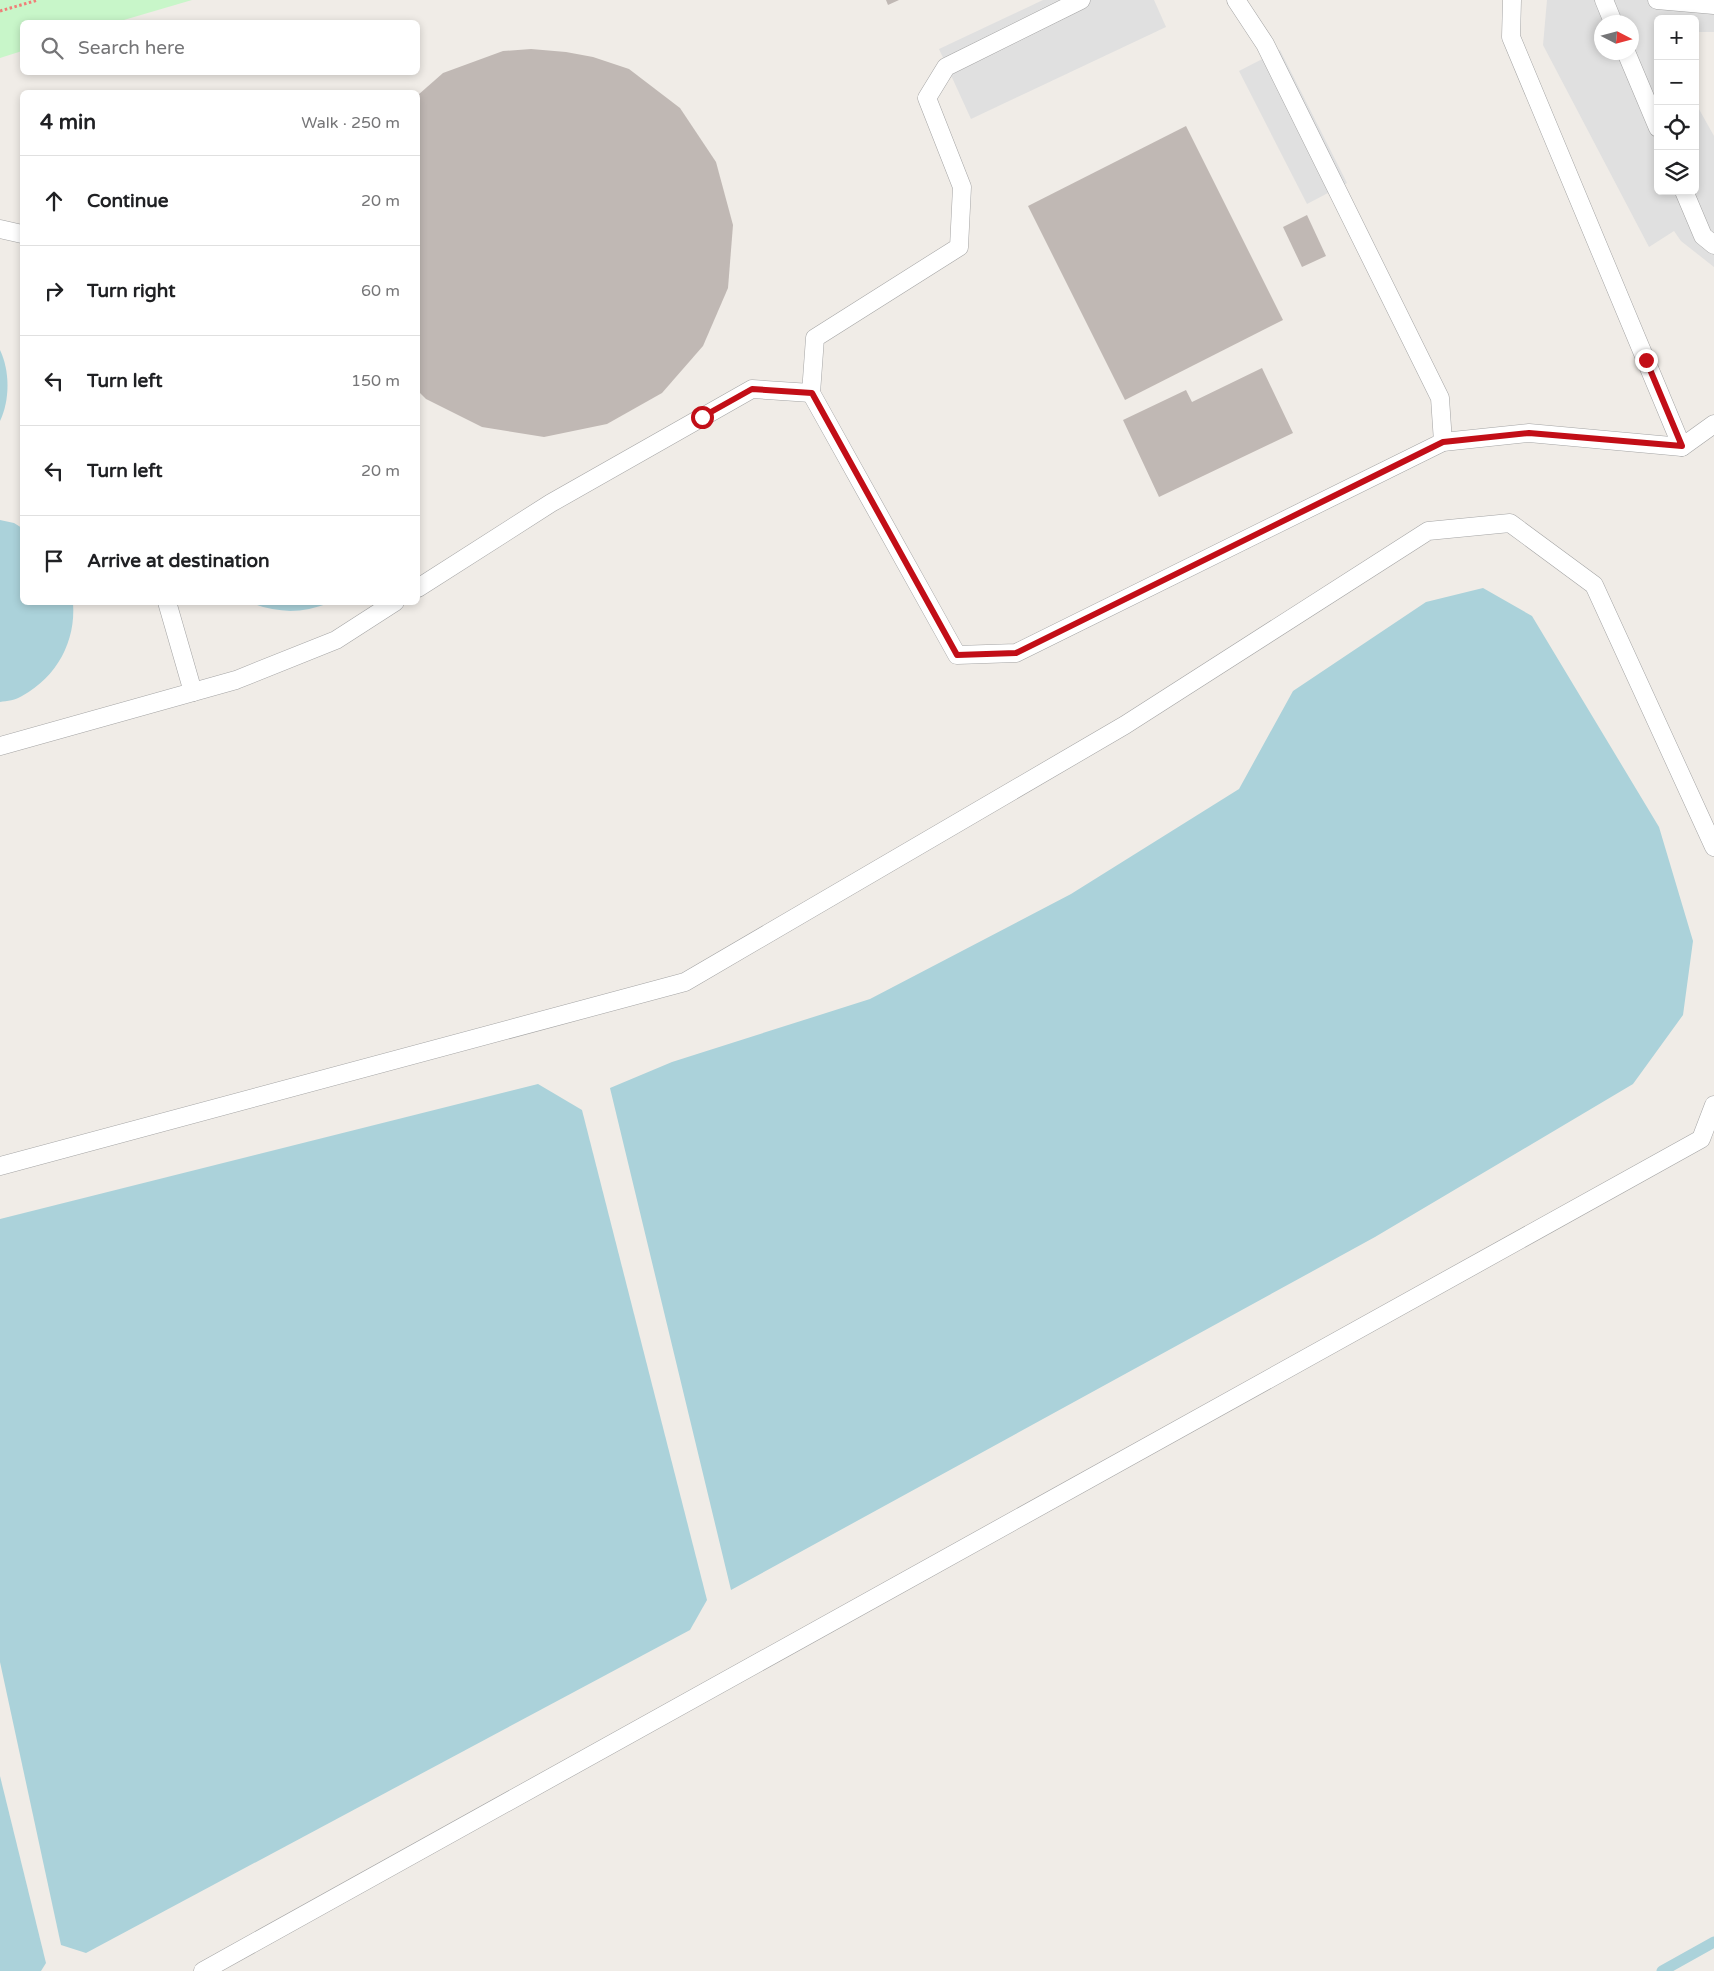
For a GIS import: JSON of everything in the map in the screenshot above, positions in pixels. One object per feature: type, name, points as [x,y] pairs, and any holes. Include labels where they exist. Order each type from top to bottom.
[{"type":"lane","points":[[1081,0],[946,67],[928,98],[962,186],[959,247],[815,338],[812,393],[957,655],[1016,653],[1443,442],[1529,433],[1682,446],[1714,424]]},
{"type":"lane","points":[[1236,0],[1265,44],[1440,398],[1443,442]]},
{"type":"lane","points":[[1512,0],[1511,37],[1682,446]]},
{"type":"lane","points":[[1604,0],[1610,15]]},
{"type":"lane","points":[[1657,0],[1714,5]]},
{"type":"lane","points":[[1629,60],[1654,118]]},
{"type":"lane","points":[[1686,195],[1703,236],[1714,245]]},
{"type":"lane","points":[[0,229],[20,234]]},
{"type":"lane","points":[[420,587],[551,503],[752,389],[812,393]]},
{"type":"lane","points":[[0,1166],[685,982],[1125,725],[1428,531],[1510,523],[1594,585],[1714,847]]},
{"type":"lane","points":[[168,605],[193,692]]},
{"type":"lane","points":[[0,746],[236,680],[336,640],[390,605]]},
{"type":"lane","points":[[203,1971],[1701,1139],[1714,1105]]},
{"type":"path","points":[[0,11],[38,0]]},
{"type":"green space","points":[[0,0],[192,0],[124,20],[20,20],[20,52],[0,58]]},
{"type":"shaded area","points":[[1043,0],[1154,0],[1166,27],[971,119],[939,49]]},
{"type":"shaded area","points":[[1547,0],[1714,0],[1714,32],[1699,32],[1699,15],[1654,15],[1654,195],[1699,195],[1699,109],[1714,136],[1714,267],[1681,241],[1674,231],[1649,247],[1543,45]]},
{"type":"shaded area","points":[[1280,50],[1347,183],[1307,204],[1239,71]]},
{"type":"water","points":[[0,350],[6,367],[8,386],[6,404],[0,421]]},
{"type":"water","points":[[0,520],[14,523],[20,527],[20,605],[73,605],[73,617],[71,631],[62,657],[45,679],[22,696],[0,702]]},
{"type":"water","points":[[1483,588],[1532,616],[1659,827],[1693,941],[1683,1015],[1633,1084],[1375,1237],[731,1590],[610,1088],[672,1062],[870,999],[1071,894],[1239,789],[1293,691],[1426,602]]},
{"type":"water","points":[[258,605],[323,605],[290,611]]},
{"type":"water","points":[[538,1084],[582,1110],[707,1600],[690,1630],[86,1953],[61,1945],[0,1662],[0,1219]]},
{"type":"water","points":[[0,1776],[46,1963],[41,1971],[0,1971]]},
{"type":"building","points":[[886,0],[899,0],[888,5]]},
{"type":"building","points":[[531,49],[566,52],[593,57],[629,69],[680,108],[716,162],[733,225],[728,288],[703,346],[662,393],[607,424],[544,437],[482,427],[426,399],[420,393],[420,93],[443,73],[503,51]]},
{"type":"building","points":[[1186,126],[1283,320],[1125,400],[1028,206]]},
{"type":"building","points":[[1307,215],[1326,256],[1302,267],[1283,227]]},
{"type":"building","points":[[1262,368],[1293,433],[1159,497],[1123,420],[1186,390],[1192,402]]},
{"type":"waterway","points":[[1662,1971],[1714,1942]]},
{"type":"route","points":[[702,417],[752,389],[812,393],[957,655],[1016,653],[1443,442],[1529,433],[1682,446],[1646,360]]}]
